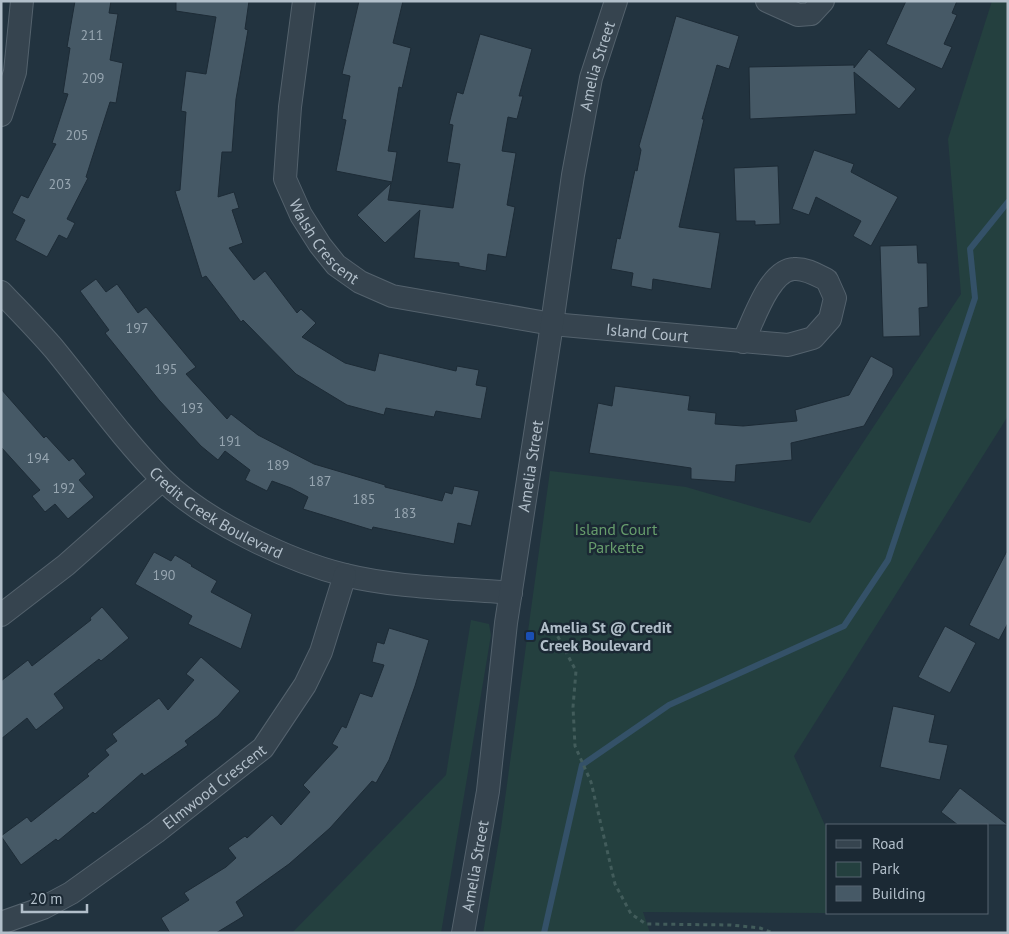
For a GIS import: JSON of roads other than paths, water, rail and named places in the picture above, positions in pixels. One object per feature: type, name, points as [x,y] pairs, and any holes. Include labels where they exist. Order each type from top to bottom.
[{"type":"street","points":[[1,115],[15,72],[22,1]]},
{"type":"street","name":"Walsh Crescent","points":[[304,1],[290,107],[286,178],[301,215],[320,245],[336,265],[360,282],[392,296],[552,324]]},
{"type":"street","name":"Amelia Street","points":[[462,933],[488,791],[510,593],[573,175],[591,78],[616,1]]},
{"type":"street","points":[[768,1],[798,15],[811,14],[824,1]]},
{"type":"street","name":"Credit Creek Boulevard","points":[[1,292],[54,349],[107,416],[162,480],[206,513],[236,531],[280,552],[345,575],[399,584],[510,593]]},
{"type":"street","name":"Island Court","points":[[552,324],[743,342]]},
{"type":"street","points":[[1,615],[66,565],[162,480]]},
{"type":"street","name":"Elmwood Crescent","points":[[1,923],[43,908],[71,894],[156,832],[263,748],[305,685],[321,652],[345,575]]},
{"type":"waterway","points":[[544,933],[582,765],[669,705],[844,626],[888,560],[975,298],[970,249],[1008,202]]},
{"type":"place","name":"Amelia St @ Credit Creek Boulevard","points":[[530,636]]},
{"type":"park label","name":"Island Court Parkette","points":[[616,538]]}]
